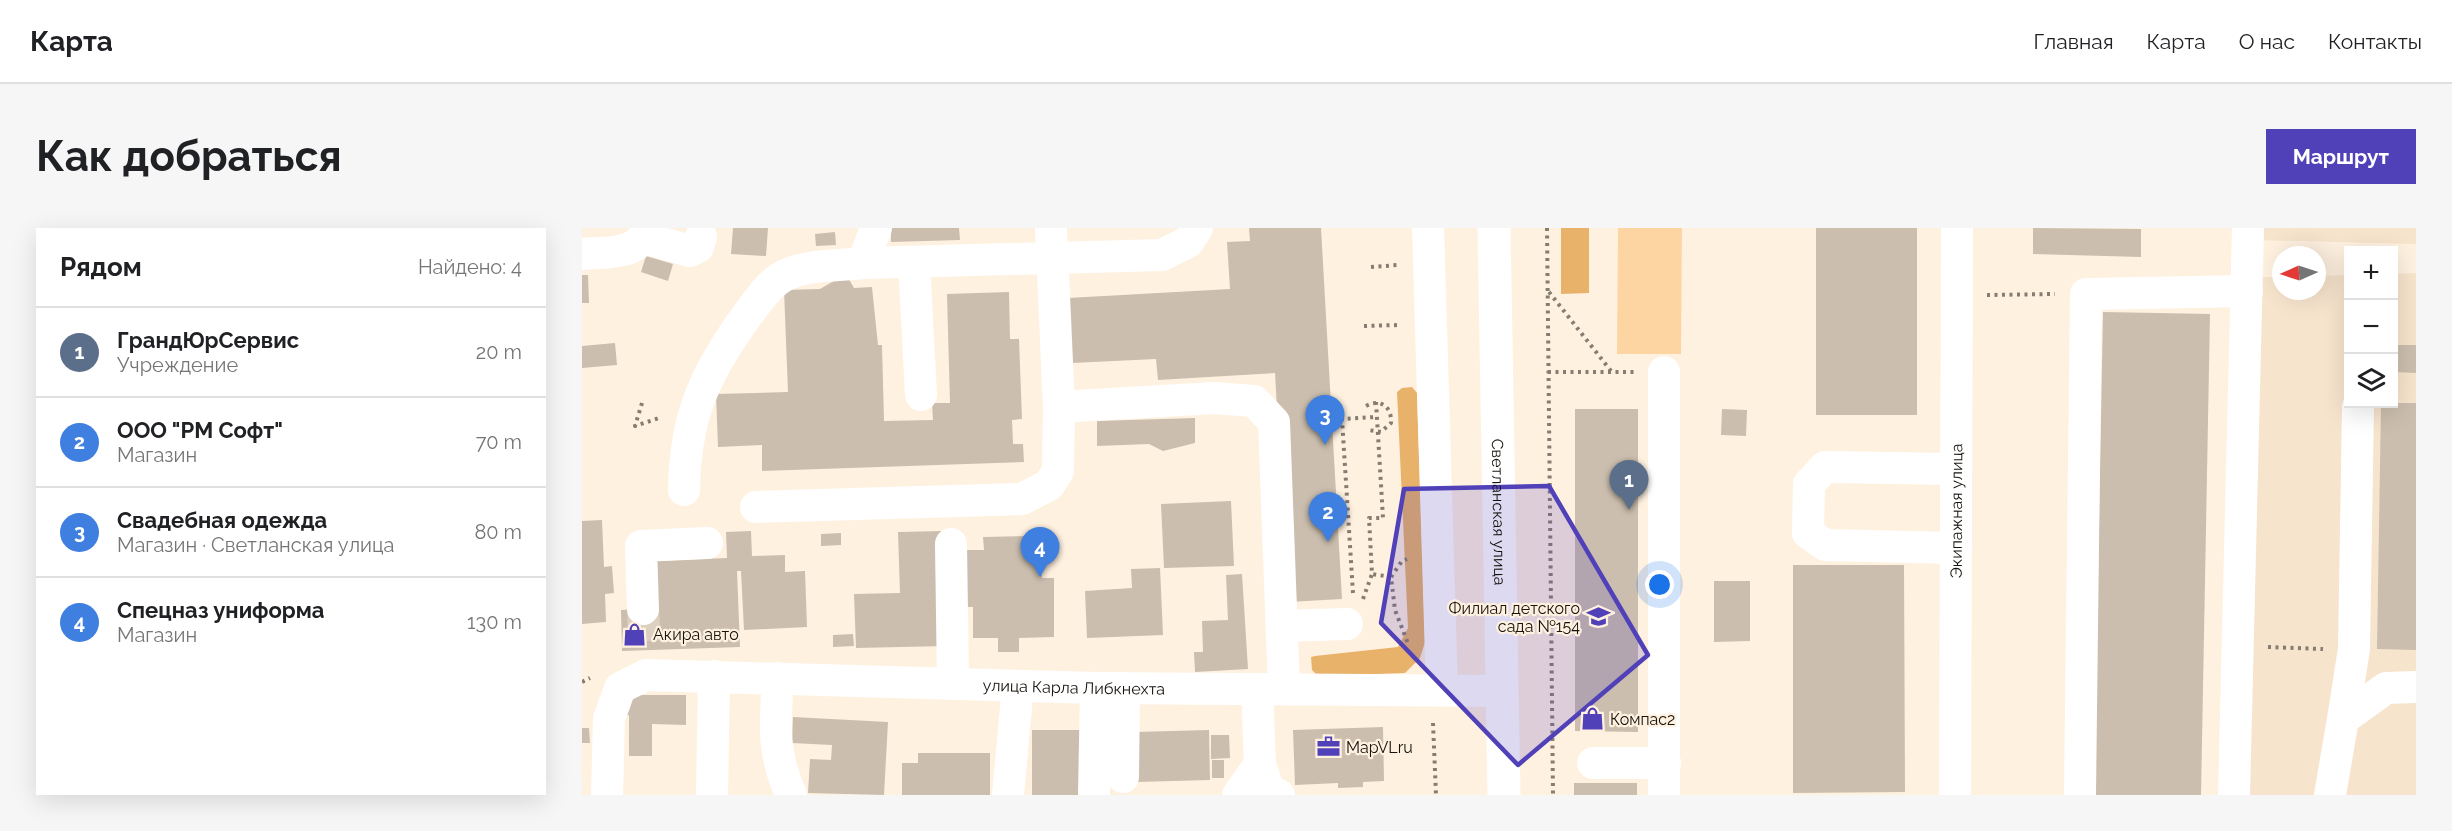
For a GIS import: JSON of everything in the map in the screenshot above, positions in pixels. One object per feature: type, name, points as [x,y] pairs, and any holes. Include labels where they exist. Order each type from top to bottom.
[{"type":"main road","name":"Светланская улица","points":[[1494,228],[1504,795]]},
{"type":"street","points":[[863,263],[876,228]]},
{"type":"street","points":[[684,490],[685,460],[693,413],[708,377],[727,343],[764,293],[782,277],[800,270],[863,263],[914,262],[1052,243],[1188,242],[1197,228]]},
{"type":"street","points":[[1428,228],[1438,704]]},
{"type":"street","name":"Экипажная улица","points":[[1955,795],[1957,228]]},
{"type":"street","points":[[2234,795],[2248,228]]},
{"type":"street","points":[[582,254],[627,250],[646,233],[690,251],[698,248],[701,237]]},
{"type":"street","points":[[756,507],[1022,499],[1049,485],[1058,471],[1059,407],[1052,243]]},
{"type":"street","points":[[914,262],[921,395]]},
{"type":"street","points":[[2080,795],[2086,294],[2247,291]]},
{"type":"street","points":[[1664,372],[1664,795]]},
{"type":"street","points":[[1059,407],[1214,398],[1254,401],[1274,422],[1282,626],[1260,764],[1268,789],[1279,795]]},
{"type":"street","points":[[2330,795],[2354,649],[2358,408]]},
{"type":"street","points":[[1955,548],[1825,545],[1808,533],[1808,523],[1809,484],[1825,466],[1956,469]]},
{"type":"street","points":[[643,609],[641,546],[707,543]]},
{"type":"street","points":[[951,543],[953,684]]},
{"type":"street","points":[[1282,626],[1347,624]]},
{"type":"street","name":"улица Карла Либкнехта","points":[[607,795],[609,719],[620,688],[645,663],[714,676],[1018,686],[1271,689],[1438,704],[1502,691]]},
{"type":"street","points":[[712,795],[714,676]]},
{"type":"street","points":[[778,678],[774,735],[784,779],[791,795]]},
{"type":"street","points":[[1008,795],[1018,686]]},
{"type":"street","points":[[2343,719],[2386,688],[2416,687]]},
{"type":"street","points":[[1110,688],[1123,777]]},
{"type":"street","points":[[1094,795],[1110,688]]},
{"type":"street","points":[[1593,764],[1665,763]]},
{"type":"street","points":[[1238,795],[1260,764]]},
{"type":"path","points":[[1547,228],[1553,795]]},
{"type":"path","points":[[1371,267],[1403,265]]},
{"type":"path","points":[[1547,291],[1611,372],[1548,372]]},
{"type":"path","points":[[1994,295],[2032,294]]},
{"type":"path","points":[[1364,326],[1402,325]]},
{"type":"path","points":[[1366,406],[1376,402],[1385,405],[1391,416],[1387,428],[1377,432],[1368,430]]},
{"type":"path","points":[[1376,402],[1383,518],[1369,519],[1372,574],[1391,577]]},
{"type":"path","points":[[642,403],[635,426],[657,418],[693,413]]},
{"type":"path","points":[[1351,588],[1342,419],[1376,417]]},
{"type":"path","points":[[1402,561],[1391,577],[1395,610],[1406,643],[1412,649]]},
{"type":"path","points":[[2238,647],[2354,649]]},
{"type":"path","points":[[1436,795],[1438,704]]},
{"type":"highlighted area","points":[[1549,486],[1648,655],[1518,765],[1381,623],[1404,489]]},
{"type":"shaded area","points":[[1561,228],[1589,228],[1589,293],[1561,294]]},
{"type":"shaded area","points":[[1618,228],[1682,228],[1681,354],[1617,354]]},
{"type":"shaded area","points":[[2250,228],[2416,228],[2416,244],[2250,240]]},
{"type":"shaded area","points":[[2416,273],[2416,795],[2241,795],[2251,277],[2272,277],[2272,300],[2326,300],[2326,276],[2344,275],[2344,408],[2398,408],[2398,274]]},
{"type":"shaded area","points":[[1412,387],[1417,393],[1425,642],[1420,658],[1405,673],[1318,676],[1312,670],[1311,657],[1398,647],[1408,628],[1397,392],[1402,388]]},
{"type":"building","points":[[733,228],[768,228],[766,256],[731,254]]},
{"type":"building","points":[[891,228],[959,228],[960,240],[891,242]]},
{"type":"building","points":[[1249,228],[1321,228],[1342,599],[1288,602],[1275,373],[1158,380],[1156,359],[1072,363],[1068,298],[1230,289],[1227,242],[1250,241]]},
{"type":"building","points":[[1816,228],[1917,228],[1917,415],[1816,415]]},
{"type":"building","points":[[2033,228],[2141,229],[2141,257],[2033,254]]},
{"type":"building","points":[[835,232],[836,245],[816,246],[815,234]]},
{"type":"building","points":[[646,256],[673,264],[668,281],[641,272]]},
{"type":"building","points":[[846,274],[854,288],[872,287],[878,345],[882,345],[884,421],[933,420],[932,403],[950,403],[947,294],[1009,292],[1010,339],[1019,339],[1022,419],[1012,420],[1013,444],[1023,444],[1024,462],[762,471],[762,445],[718,447],[716,394],[788,392],[784,290],[820,289]]},
{"type":"building","points":[[582,275],[588,275],[589,303],[582,303]]},
{"type":"building","points":[[2103,312],[2210,314],[2201,795],[2094,795]]},
{"type":"building","points":[[615,343],[617,365],[582,368],[582,346]]},
{"type":"building","points":[[2398,345],[2416,345],[2416,373],[2398,372]]},
{"type":"building","points":[[2398,403],[2416,403],[2416,650],[2377,649],[2381,408],[2398,408]]},
{"type":"building","points":[[1575,409],[1638,409],[1638,732],[1575,731]]},
{"type":"building","points":[[1722,409],[1747,410],[1746,436],[1721,435]]},
{"type":"building","points":[[1195,418],[1195,443],[1163,451],[1149,444],[1097,446],[1097,421]]},
{"type":"building","points":[[1231,501],[1234,566],[1164,568],[1161,504]]},
{"type":"building","points":[[602,520],[604,567],[612,566],[614,593],[605,594],[606,622],[582,624],[582,521]]},
{"type":"building","points":[[751,531],[752,556],[785,555],[785,572],[805,571],[807,627],[744,630],[741,571],[737,571],[740,647],[622,651],[621,610],[656,608],[654,561],[727,558],[726,532]]},
{"type":"building","points":[[943,531],[946,646],[856,648],[854,594],[900,593],[898,532]]},
{"type":"building","points":[[841,533],[841,545],[821,546],[821,534]]},
{"type":"building","points":[[1033,536],[1033,549],[1042,549],[1042,578],[1054,578],[1054,637],[1019,638],[1019,652],[998,652],[998,638],[973,638],[973,607],[958,607],[967,550],[984,550],[983,537]]},
{"type":"building","points":[[1793,565],[1904,565],[1905,792],[1793,793]]},
{"type":"building","points":[[1160,568],[1163,635],[1087,638],[1085,591],[1132,588],[1131,569]]},
{"type":"building","points":[[1242,574],[1248,669],[1195,672],[1194,652],[1203,652],[1202,621],[1228,620],[1226,575]]},
{"type":"building","points":[[1714,581],[1750,581],[1750,641],[1714,642]]},
{"type":"building","points":[[853,634],[854,646],[833,647],[833,635]]},
{"type":"building","points":[[621,695],[686,695],[686,725],[652,724],[652,756],[629,756],[629,715],[620,716]]},
{"type":"building","points":[[793,717],[888,722],[884,795],[808,793],[810,759],[831,760],[832,745],[792,743]]},
{"type":"building","points":[[1383,727],[1384,781],[1363,782],[1363,787],[1338,788],[1338,783],[1295,785],[1293,730]]},
{"type":"building","points":[[582,728],[589,728],[590,743],[582,743]]},
{"type":"building","points":[[1032,730],[1089,730],[1089,795],[1032,795]]},
{"type":"building","points":[[1209,730],[1210,780],[1136,782],[1135,732]]},
{"type":"building","points":[[1211,735],[1229,735],[1230,758],[1211,759]]},
{"type":"building","points":[[918,753],[990,753],[990,795],[902,795],[902,763],[918,763]]},
{"type":"building","points":[[1212,760],[1224,760],[1224,778],[1212,778]]},
{"type":"building","points":[[1574,783],[1637,783],[1637,795],[1574,795]]},
{"type":"tunnel","points":[[643,609],[645,650]]},
{"type":"place","name":"Свадебная одежда","points":[[1325,445]]},
{"type":"place","name":"ГрандЮрСервис","points":[[1629,510]]},
{"type":"place","name":"ООО \"РМ Софт\"","points":[[1328,542]]},
{"type":"place","name":"Спецназ униформа","points":[[1040,577]]},
{"type":"place","name":"Филиал детского сада №154","points":[[1598,617]]},
{"type":"place","name":"Акира авто","points":[[635,634]]},
{"type":"place","name":"Компас2","points":[[1592,719]]},
{"type":"place","name":"MapVLru","points":[[1328,747]]}]
